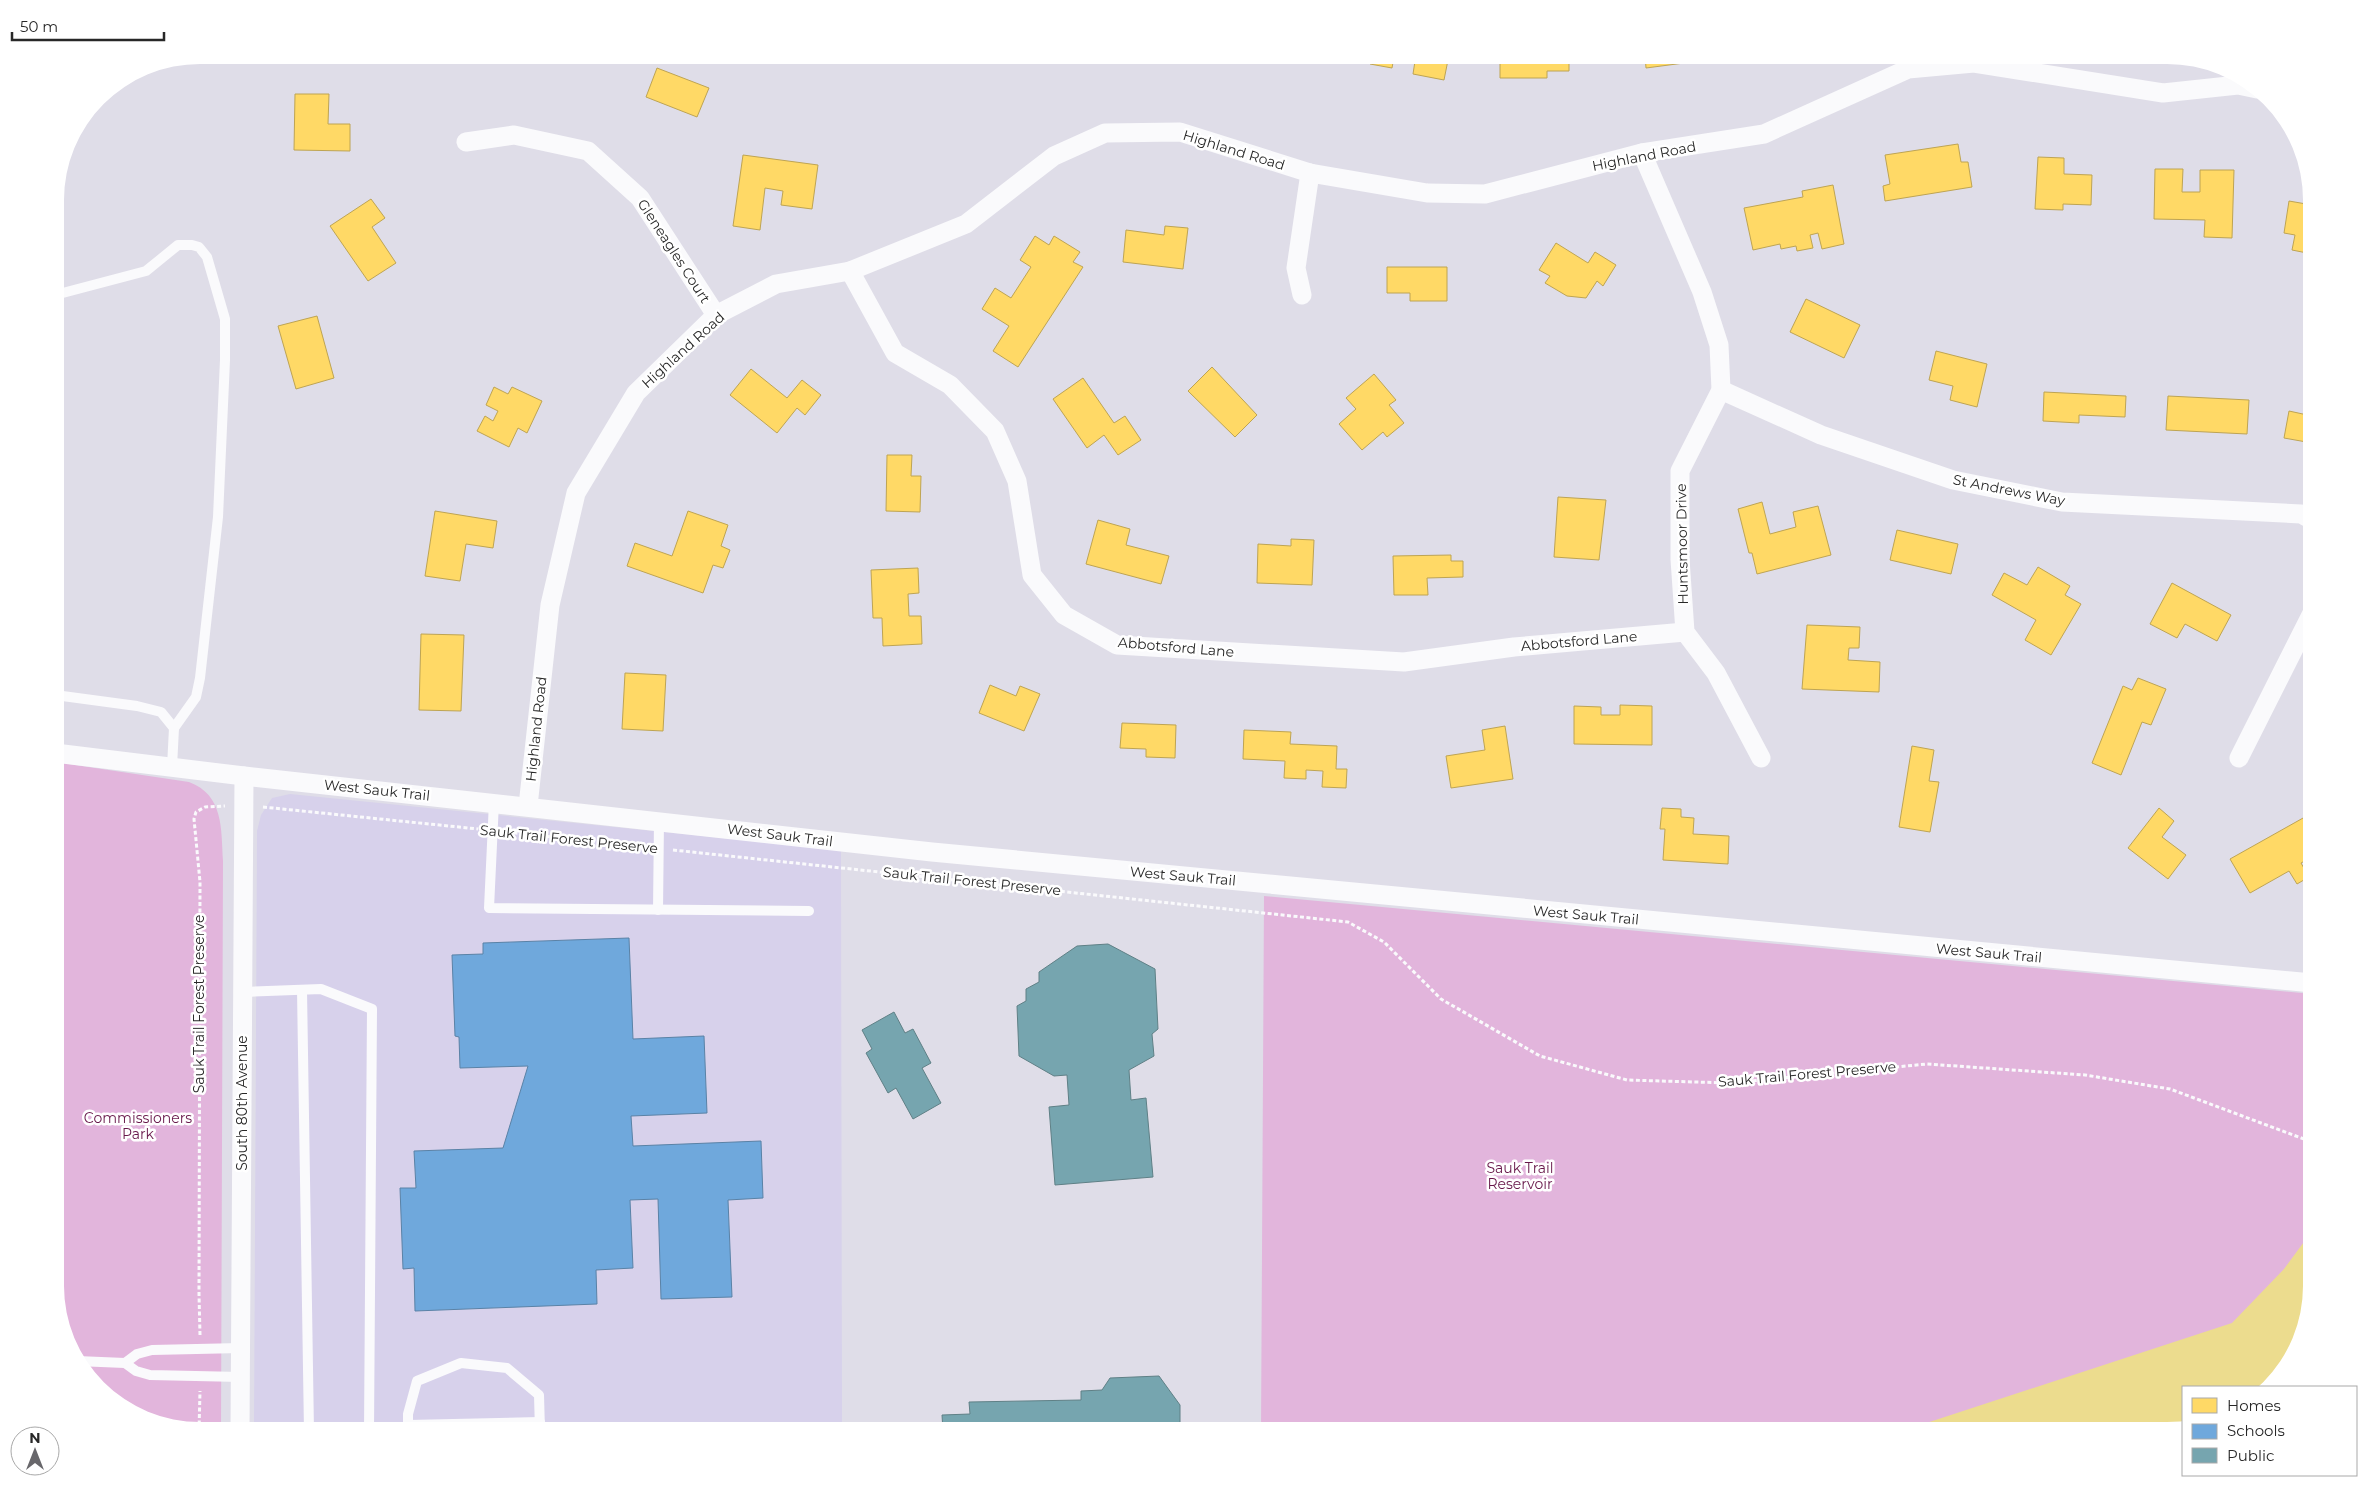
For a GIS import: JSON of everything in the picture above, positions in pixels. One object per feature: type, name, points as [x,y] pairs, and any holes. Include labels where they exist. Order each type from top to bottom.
[{"type":"street","name":"Highland Road","points":[[528,806],[550,605],[576,493],[636,393],[716,315],[776,284],[850,271],[966,224],[1054,156],[1105,133],[1180,132],[1310,173],[1427,193],[1485,194],[1642,153],[1764,134],[1908,69],[1955,64]]},
{"type":"street","name":"Highland Road","points":[[1986,64],[2163,93],[2238,84]]},
{"type":"street","name":"Gleneagles Court","points":[[466,142],[514,135],[588,151],[640,198],[716,315]]},
{"type":"street","name":"Huntsmoor Drive","points":[[1642,153],[1699,284],[1720,345],[1721,390],[1680,471],[1680,559],[1685,632]]},
{"type":"street","points":[[1302,295],[1296,268],[1310,173]]},
{"type":"street","name":"Abbotsford Lane","points":[[850,271],[895,353],[950,385],[995,431],[1017,481],[1032,574],[1064,616],[1117,645],[1404,662],[1514,647],[1685,632]]},
{"type":"street","name":"St Andrews Way","points":[[1721,390],[1821,436],[1953,480],[2062,502],[2303,515]]},
{"type":"street","points":[[2239,758],[2303,631]]},
{"type":"street","points":[[1685,632],[1716,673],[1761,758]]},
{"type":"street","name":"West Sauk Trail","points":[[64,754],[244,776],[494,802],[940,853],[2303,982]]},
{"type":"street","name":"South 80th Avenue","points":[[240,1422],[244,776]]},
{"type":"lane","points":[[64,293],[146,271],[178,245],[192,245],[204,252],[207,258],[225,319],[218,517],[200,678],[196,697],[174,728],[172,767]]},
{"type":"lane","points":[[64,696],[137,706],[161,712],[174,728]]},
{"type":"lane","points":[[494,802],[489,908],[808,911]]},
{"type":"lane","points":[[658,910],[659,821]]},
{"type":"lane","points":[[243,992],[321,989],[372,1009],[369,1422]]},
{"type":"lane","points":[[302,990],[309,1422]]},
{"type":"lane","points":[[125,1363],[138,1354],[152,1350],[240,1348]]},
{"type":"lane","points":[[87,1361],[125,1363],[136,1371],[150,1375],[241,1377]]},
{"type":"lane","points":[[408,1422],[408,1414],[417,1381],[461,1363],[507,1368],[539,1395],[540,1422]]},
{"type":"path","name":"Sauk Trail Forest Preserve","points":[[200,1349],[200,882],[194,819],[196,812],[205,807],[244,805],[1348,922],[1384,942],[1441,999],[1540,1056],[1627,1080],[1730,1083],[1927,1064],[2085,1075],[2170,1089],[2303,1139]]},
{"type":"path","points":[[199,1422],[200,1376]]},
{"type":"shaded area","points":[[290,794],[841,850],[842,1422],[254,1422],[257,831],[261,815],[272,798]]},
{"type":"shaded area","points":[[2303,1243],[2303,1286],[2299,1322],[2285,1354],[2275,1369],[2259,1386],[2182,1386],[2182,1421],[1930,1422],[2232,1323],[2284,1269]]},
{"type":"green space","name":"Commissioners Park","points":[[64,763],[189,782],[200,788],[209,795],[215,804],[221,825],[223,861],[221,1422],[182,1421],[164,1418],[132,1404],[104,1382],[92,1369],[78,1346],[66,1313],[64,1295]]},
{"type":"green space","name":"Sauk Trail Reservoir","points":[[1264,896],[2303,993],[2303,1286],[2299,1322],[2285,1354],[2275,1369],[2259,1386],[2182,1386],[2182,1421],[1261,1422]]},
{"type":"building: Homes","points":[[1370,64],[1393,64],[1392,68]]},
{"type":"building: Homes","points":[[1415,64],[1447,64],[1444,80],[1413,74]]},
{"type":"building: Homes","points":[[1500,64],[1569,64],[1569,71],[1547,71],[1547,78],[1500,78]]},
{"type":"building: Homes","points":[[1646,64],[1676,64],[1646,68]]},
{"type":"building: Homes","points":[[657,68],[709,88],[697,117],[646,97]]},
{"type":"building: Homes","points":[[295,94],[329,94],[328,124],[350,124],[350,151],[294,150]]},
{"type":"building: Homes","points":[[1958,144],[1961,162],[1968,162],[1972,187],[1885,201],[1883,186],[1890,184],[1885,155]]},
{"type":"building: Homes","points":[[743,155],[818,165],[812,209],[781,205],[783,191],[765,188],[760,230],[733,226]]},
{"type":"building: Homes","points":[[2038,157],[2064,158],[2064,174],[2092,175],[2091,205],[2063,204],[2063,210],[2035,209]]},
{"type":"building: Homes","points":[[2155,169],[2183,169],[2182,192],[2200,192],[2200,170],[2234,170],[2232,238],[2204,237],[2205,220],[2154,219]]},
{"type":"building: Homes","points":[[1833,185],[1844,244],[1822,249],[1818,233],[1810,235],[1813,248],[1797,251],[1796,246],[1781,249],[1780,244],[1753,250],[1744,208],[1803,197],[1802,191]]},
{"type":"building: Homes","points":[[371,199],[385,218],[372,227],[396,263],[368,281],[330,226]]},
{"type":"building: Homes","points":[[2289,201],[2303,203],[2303,252],[2292,250],[2295,235],[2284,233]]},
{"type":"building: Homes","points":[[1165,226],[1188,228],[1183,269],[1123,262],[1126,230],[1164,235]]},
{"type":"building: Homes","points":[[1035,236],[1049,245],[1054,236],[1080,252],[1073,262],[1083,267],[1018,367],[993,351],[1009,326],[982,309],[995,288],[1011,298],[1031,267],[1020,260]]},
{"type":"building: Homes","points":[[1556,243],[1588,263],[1595,252],[1616,265],[1603,286],[1597,281],[1586,298],[1567,296],[1545,283],[1550,276],[1539,270]]},
{"type":"building: Homes","points":[[1387,267],[1447,267],[1447,301],[1410,301],[1410,293],[1387,293]]},
{"type":"building: Homes","points":[[1806,299],[1860,325],[1844,358],[1790,332]]},
{"type":"building: Homes","points":[[317,316],[334,378],[296,389],[278,326]]},
{"type":"building: Homes","points":[[1936,351],[1987,364],[1977,407],[1950,400],[1953,386],[1929,380]]},
{"type":"building: Homes","points":[[1212,367],[1257,415],[1235,437],[1188,391]]},
{"type":"building: Homes","points":[[751,369],[787,398],[802,380],[821,395],[805,415],[797,408],[777,433],[730,395]]},
{"type":"building: Homes","points":[[1374,374],[1396,400],[1389,405],[1404,423],[1387,437],[1383,432],[1362,450],[1339,424],[1356,409],[1346,398]]},
{"type":"building: Homes","points":[[1083,378],[1114,423],[1125,416],[1141,440],[1118,455],[1104,435],[1087,448],[1053,399]]},
{"type":"building: Homes","points":[[494,387],[508,394],[512,387],[542,401],[527,433],[518,428],[509,447],[477,431],[485,416],[493,421],[498,411],[486,405]]},
{"type":"building: Homes","points":[[2044,392],[2126,396],[2125,417],[2079,415],[2079,423],[2043,421]]},
{"type":"building: Homes","points":[[2168,396],[2249,400],[2247,434],[2166,430]]},
{"type":"building: Homes","points":[[2289,411],[2303,414],[2303,441],[2284,438]]},
{"type":"building: Homes","points":[[887,455],[912,455],[911,476],[921,476],[920,512],[886,511]]},
{"type":"building: Homes","points":[[1558,497],[1606,500],[1599,560],[1554,557]]},
{"type":"building: Homes","points":[[1762,502],[1770,534],[1796,527],[1793,512],[1818,506],[1831,555],[1757,574],[1752,553],[1749,553],[1738,509]]},
{"type":"building: Homes","points":[[435,511],[497,521],[493,548],[466,544],[460,581],[425,576]]},
{"type":"building: Homes","points":[[688,511],[728,525],[721,546],[730,550],[723,568],[713,565],[703,593],[627,566],[635,543],[672,556]]},
{"type":"building: Homes","points":[[1098,520],[1130,529],[1126,545],[1169,556],[1161,584],[1086,564]]},
{"type":"building: Homes","points":[[1897,530],[1958,544],[1951,574],[1890,560]]},
{"type":"building: Homes","points":[[1291,539],[1314,540],[1312,585],[1257,583],[1258,544],[1291,546]]},
{"type":"building: Homes","points":[[1451,555],[1451,561],[1463,561],[1463,577],[1427,578],[1428,595],[1394,595],[1393,556]]},
{"type":"building: Homes","points":[[2038,567],[2070,586],[2065,595],[2081,604],[2051,655],[2025,640],[2036,620],[1992,595],[2004,573],[2027,585]]},
{"type":"building: Homes","points":[[918,568],[919,593],[908,594],[909,616],[921,616],[922,644],[883,646],[882,618],[873,618],[871,570]]},
{"type":"building: Homes","points":[[2172,583],[2231,615],[2217,641],[2185,624],[2177,638],[2150,624]]},
{"type":"building: Homes","points":[[1807,625],[1860,627],[1859,648],[1849,648],[1848,660],[1880,662],[1879,692],[1802,689]]},
{"type":"building: Homes","points":[[421,634],[464,635],[461,711],[419,710]]},
{"type":"building: Homes","points":[[625,673],[666,675],[663,731],[622,729]]},
{"type":"building: Homes","points":[[2138,678],[2166,689],[2151,725],[2142,722],[2121,775],[2092,763],[2123,686],[2132,690]]},
{"type":"building: Homes","points":[[990,685],[1016,696],[1020,686],[1040,694],[1024,731],[979,713]]},
{"type":"building: Homes","points":[[1620,705],[1652,706],[1652,745],[1574,744],[1574,706],[1601,707],[1601,715],[1620,715]]},
{"type":"building: Homes","points":[[1122,723],[1176,725],[1175,758],[1146,757],[1146,749],[1120,748]]},
{"type":"building: Homes","points":[[1505,726],[1513,779],[1451,788],[1446,756],[1485,750],[1482,730]]},
{"type":"building: Homes","points":[[1244,730],[1291,732],[1290,744],[1337,746],[1336,769],[1347,769],[1346,788],[1322,787],[1323,771],[1306,770],[1306,779],[1284,778],[1285,761],[1243,759]]},
{"type":"building: Homes","points":[[1912,746],[1934,750],[1929,781],[1939,782],[1930,832],[1899,827]]},
{"type":"building: Homes","points":[[1662,808],[1681,809],[1681,817],[1694,818],[1693,834],[1729,836],[1728,864],[1663,860],[1665,829],[1660,829]]},
{"type":"building: Homes","points":[[2159,808],[2174,821],[2162,837],[2186,855],[2168,879],[2128,848]]},
{"type":"building: Homes","points":[[2303,818],[2303,862],[2301,863],[2303,866],[2303,880],[2297,884],[2289,871],[2250,893],[2230,859]]},
{"type":"building: Schools","points":[[629,938],[633,1039],[704,1036],[707,1113],[631,1116],[633,1146],[761,1141],[763,1198],[728,1200],[732,1297],[661,1299],[658,1199],[630,1200],[633,1268],[596,1270],[597,1304],[415,1311],[414,1268],[403,1269],[400,1188],[416,1188],[414,1151],[503,1148],[528,1066],[460,1068],[459,1037],[455,1036],[452,955],[483,954],[483,943]]},
{"type":"building: Public","points":[[1108,944],[1155,969],[1158,1029],[1152,1034],[1154,1056],[1129,1070],[1131,1100],[1146,1098],[1153,1177],[1055,1185],[1049,1107],[1069,1105],[1067,1075],[1054,1076],[1019,1056],[1017,1006],[1026,1001],[1026,989],[1039,982],[1039,972],[1077,946]]},
{"type":"building: Public","points":[[894,1012],[905,1033],[913,1029],[931,1063],[922,1068],[941,1103],[913,1119],[896,1088],[888,1093],[866,1053],[872,1049],[862,1030]]},
{"type":"building: Public","points":[[1159,1376],[1180,1405],[1180,1422],[942,1422],[942,1415],[970,1414],[969,1402],[1081,1400],[1081,1391],[1102,1390],[1110,1378]]}]
